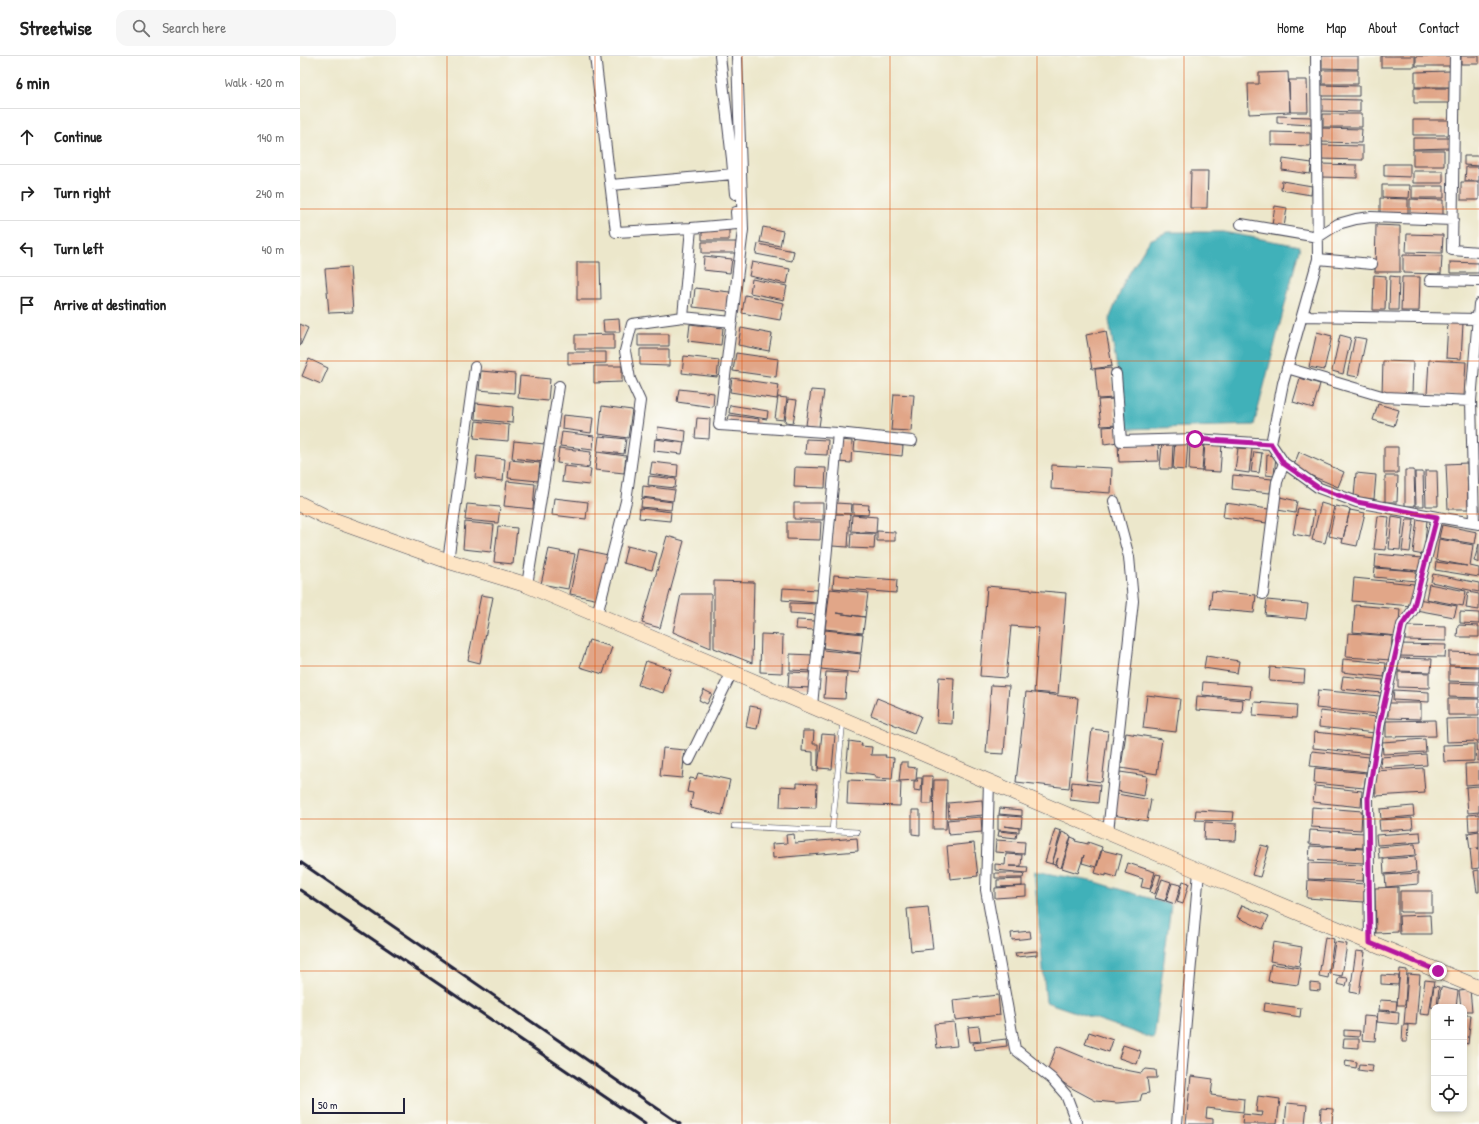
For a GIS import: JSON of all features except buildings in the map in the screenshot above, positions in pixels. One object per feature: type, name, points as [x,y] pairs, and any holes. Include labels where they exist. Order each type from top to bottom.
[{"type":"main road","points":[[300,504],[328,518],[448,561],[527,585],[1199,871],[1479,988]]},
{"type":"street","points":[[595,56],[616,232],[737,224],[720,56]]},
{"type":"street","points":[[737,56],[743,230],[719,425],[838,433],[912,441]]},
{"type":"street","points":[[1316,56],[1318,259],[1283,383],[1271,444],[1284,464],[1319,488],[1357,502],[1476,523],[1471,401],[1479,304]]},
{"type":"street","points":[[1455,56],[1452,250],[1479,252]]},
{"type":"street","points":[[610,186],[733,174]]},
{"type":"street","points":[[1241,224],[1318,238],[1338,224],[1356,219],[1371,217],[1452,220]]},
{"type":"street","points":[[683,317],[691,228]]},
{"type":"street","points":[[1318,259],[1372,264]]},
{"type":"street","points":[[1430,280],[1479,281]]},
{"type":"street","points":[[1302,316],[1478,319]]},
{"type":"street","points":[[597,615],[626,501],[640,400],[630,379],[625,351],[632,324],[683,317],[732,322]]},
{"type":"street","points":[[448,561],[475,367]]},
{"type":"street","points":[[1287,368],[1385,397],[1471,401]]},
{"type":"street","points":[[1116,374],[1121,441],[1195,439],[1271,444]]},
{"type":"street","points":[[527,585],[559,386]]},
{"type":"street","points":[[812,706],[838,433]]},
{"type":"street","points":[[1263,594],[1277,482],[1284,464]]},
{"type":"street","points":[[1108,832],[1133,601],[1130,557],[1114,501]]},
{"type":"street","points":[[1370,943],[1368,798],[1380,722],[1402,625],[1413,610],[1437,517]]},
{"type":"street","points":[[689,760],[732,672]]},
{"type":"street","points":[[989,781],[986,890],[1015,1050],[1052,1079],[1066,1095],[1077,1124]]},
{"type":"street","points":[[1177,1124],[1199,871]]},
{"type":"lane","points":[[832,831],[843,719]]},
{"type":"lane","points":[[734,826],[857,832]]},
{"type":"water","points":[[1167,232],[1223,232],[1300,246],[1254,425],[1127,429],[1109,320],[1125,280],[1150,240]]},
{"type":"water","points":[[1034,871],[1096,882],[1171,905],[1154,1039],[1046,1002]]},
{"type":"railway","points":[[300,862],[680,1124]]},
{"type":"railway","points":[[300,890],[645,1124]]},
{"type":"route","points":[[1195,439],[1271,444],[1284,464],[1319,488],[1357,502],[1437,517],[1413,610],[1402,625],[1380,722],[1368,798],[1370,943],[1438,971]]}]
